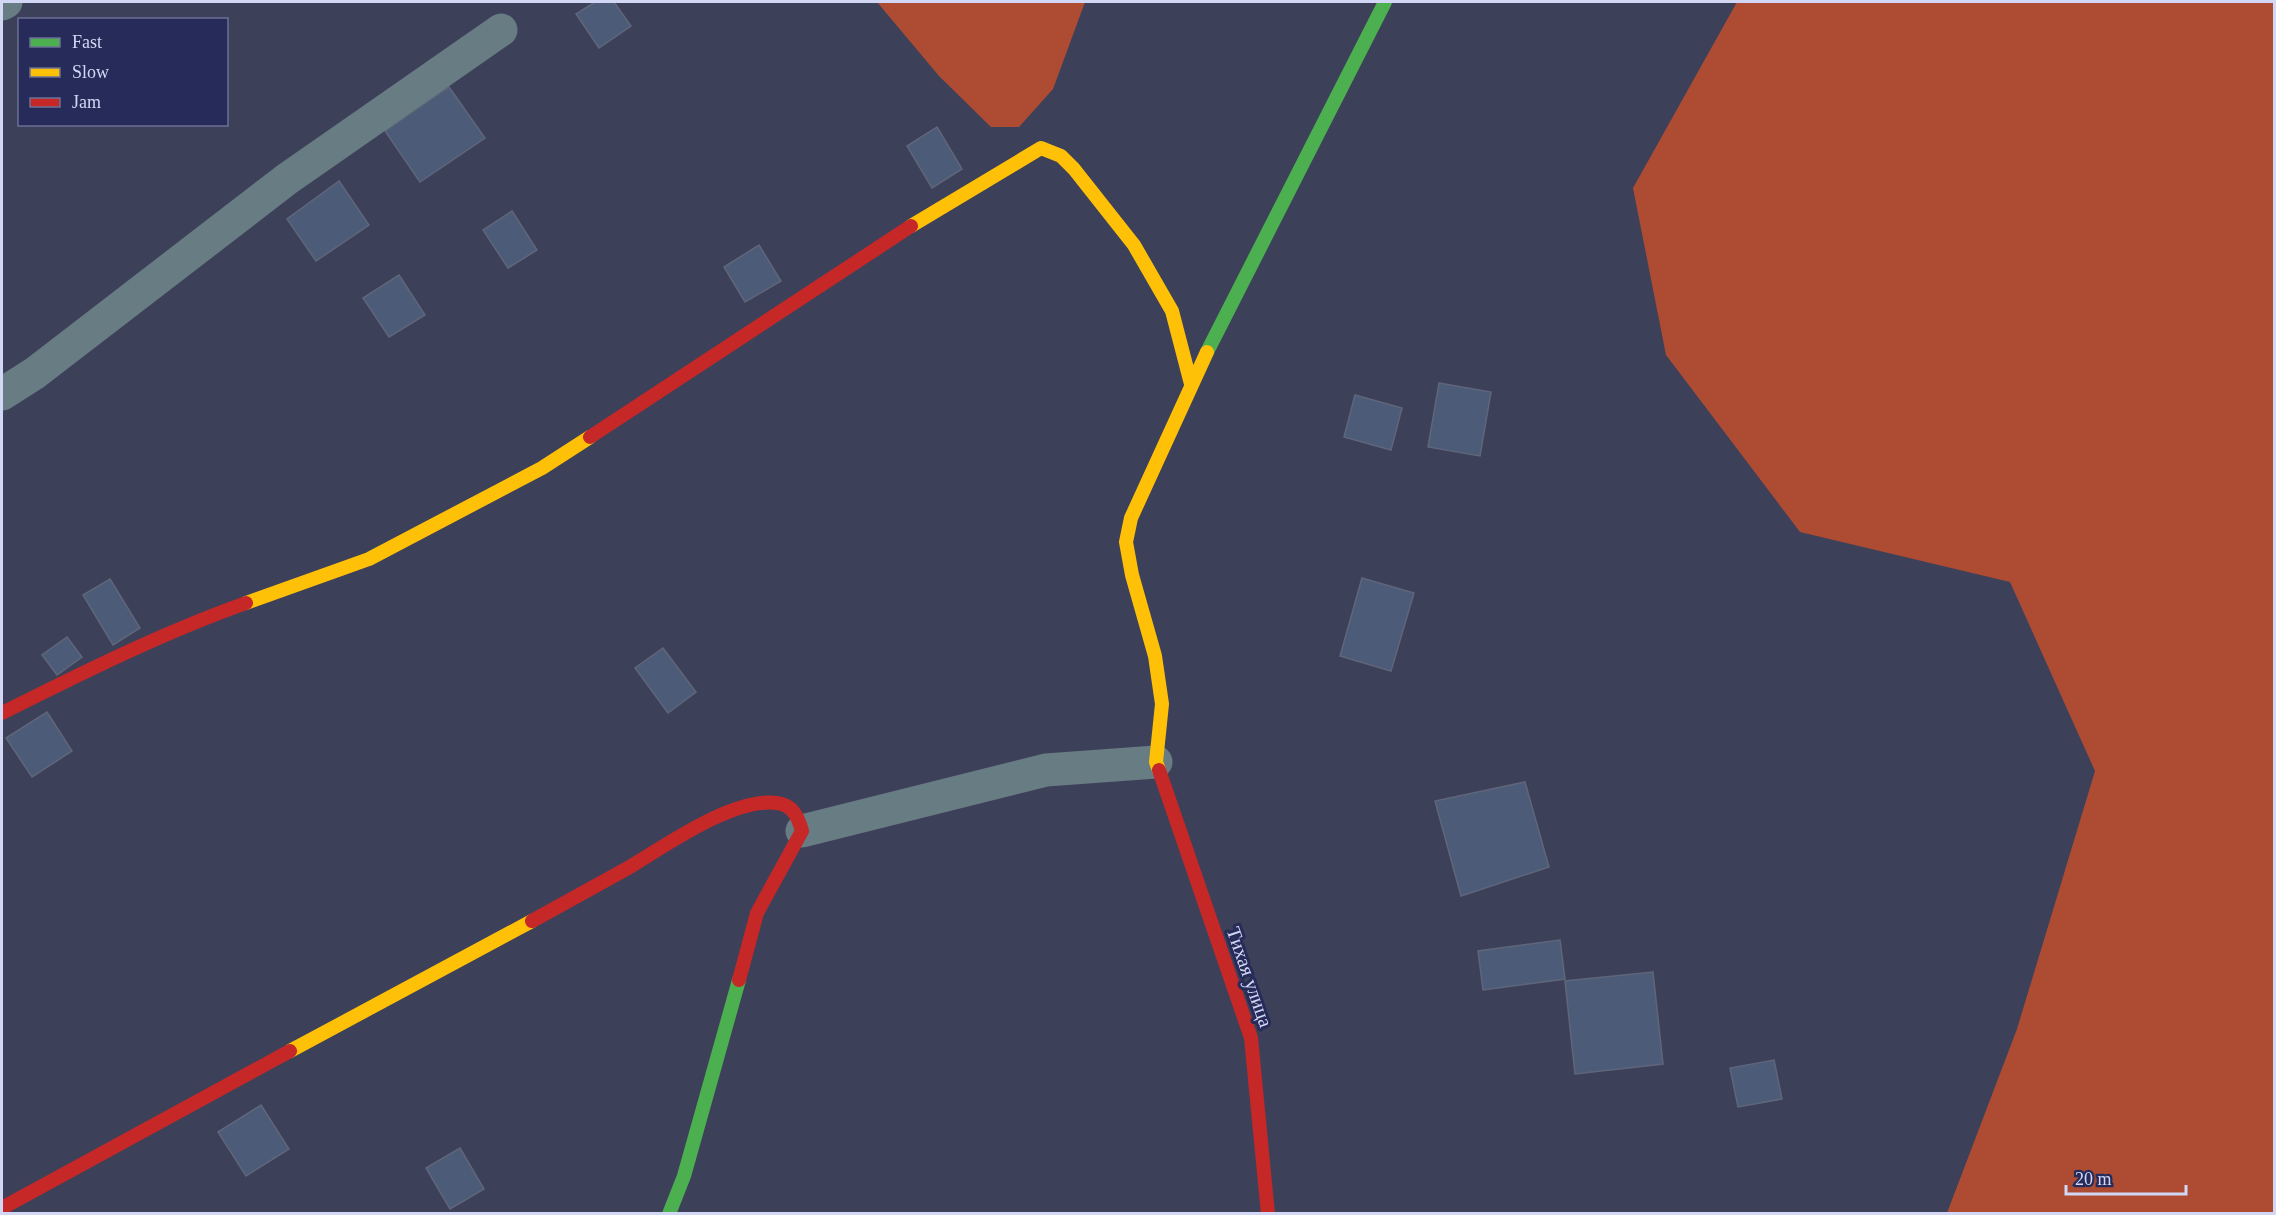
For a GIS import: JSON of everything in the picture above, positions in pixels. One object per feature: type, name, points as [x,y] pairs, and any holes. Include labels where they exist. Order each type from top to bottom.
[{"type":"street","points":[[2,4],[6,2]]},
{"type":"street","points":[[802,831],[1047,770],[1156,762],[1161,704],[1155,656],[1132,575],[1126,542],[1131,518],[1191,384],[1385,2]]},
{"type":"street","points":[[2,394],[35,373],[287,179],[501,30]]},
{"type":"street","points":[[2,713],[76,676],[202,619],[369,559],[542,468],[921,219],[1041,148],[1060,156],[1074,169],[1134,245],[1172,312],[1191,384]]},
{"type":"street","name":"Тихая улица","points":[[1156,762],[1251,1038],[1268,1214]]},
{"type":"street","points":[[2,1208],[302,1043],[610,879],[703,824],[749,805],[772,801],[785,804],[800,820],[802,831],[757,914],[684,1176],[669,1214]]},
{"type":"shaded area","points":[[877,2],[1085,2],[1053,89],[1019,127],[991,127],[939,76]]},
{"type":"shaded area","points":[[1737,2],[2274,2],[2274,1213],[1947,1213],[2017,1029],[2095,771],[2010,582],[1800,532],[1666,355],[1633,188]]},
{"type":"building","points":[[595,2],[614,2],[631,26],[599,48],[576,14]]},
{"type":"building","points":[[449,87],[485,138],[420,182],[385,131]]},
{"type":"building","points":[[937,127],[962,169],[932,188],[907,146]]},
{"type":"building","points":[[339,181],[369,225],[316,261],[287,219]]},
{"type":"building","points":[[512,211],[537,250],[508,268],[483,230]]},
{"type":"building","points":[[759,245],[781,281],[745,302],[724,267]]},
{"type":"building","points":[[399,275],[425,315],[389,337],[363,298]]},
{"type":"building","points":[[1439,383],[1491,392],[1480,456],[1428,447]]},
{"type":"building","points":[[1355,395],[1402,408],[1391,450],[1344,437]]},
{"type":"building","points":[[1362,578],[1414,593],[1391,671],[1340,656]]},
{"type":"building","points":[[110,579],[140,628],[113,645],[83,595]]},
{"type":"building","points":[[67,637],[82,657],[57,675],[42,655]]},
{"type":"building","points":[[663,648],[696,692],[668,713],[635,668]]},
{"type":"building","points":[[47,712],[72,751],[32,777],[6,738]]},
{"type":"building","points":[[1525,782],[1549,867],[1461,896],[1435,801]]},
{"type":"building","points":[[1560,940],[1565,979],[1483,990],[1478,951]]},
{"type":"building","points":[[1653,972],[1663,1064],[1575,1074],[1565,981]]},
{"type":"building","points":[[1774,1060],[1782,1099],[1738,1107],[1730,1068]]},
{"type":"building","points":[[261,1105],[289,1149],[246,1176],[218,1132]]},
{"type":"building","points":[[460,1148],[484,1189],[450,1209],[426,1168]]},
{"type":"traffic: fast","points":[[1207,352],[1385,2]]},
{"type":"traffic: fast","points":[[669,1214],[684,1176],[739,980]]},
{"type":"traffic: slow","points":[[911,226],[1041,148],[1061,156],[1074,169],[1134,245],[1172,311],[1191,384]]},
{"type":"traffic: slow","points":[[1159,770],[1156,762],[1162,704],[1155,656],[1132,575],[1126,542],[1131,518],[1207,352]]},
{"type":"traffic: slow","points":[[246,603],[369,559],[542,468],[590,437]]},
{"type":"traffic: slow","points":[[290,1051],[532,921]]},
{"type":"traffic: jam","points":[[590,437],[911,226]]},
{"type":"traffic: jam","points":[[2,713],[153,640],[246,603]]},
{"type":"traffic: jam","points":[[1159,770],[1251,1038],[1268,1214]]},
{"type":"traffic: jam","points":[[532,921],[720,815],[759,803],[783,804],[794,813],[802,831],[757,913],[739,980]]},
{"type":"traffic: jam","points":[[2,1208],[290,1051]]}]
